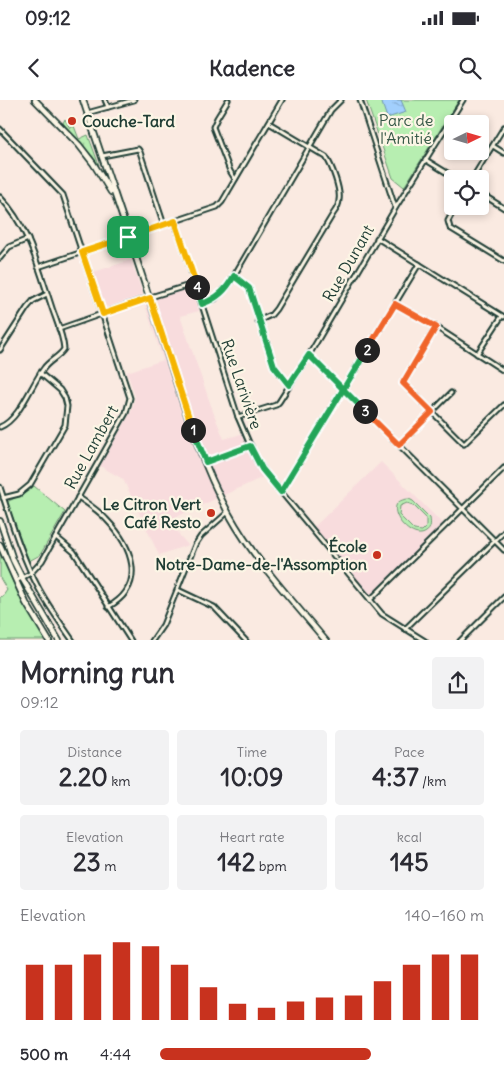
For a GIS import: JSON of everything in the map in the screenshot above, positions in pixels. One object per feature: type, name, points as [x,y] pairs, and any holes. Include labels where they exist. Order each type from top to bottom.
[{"type":"street","points":[[35,100],[93,163],[115,197]]},
{"type":"street","points":[[83,100],[150,298],[176,382],[206,462],[228,512],[268,572],[326,640]]},
{"type":"street","points":[[105,100],[108,107]]},
{"type":"street","points":[[87,113],[134,100]]},
{"type":"street","points":[[228,100],[213,127],[235,179]]},
{"type":"street","points":[[38,267],[217,207],[282,100]]},
{"type":"street","points":[[202,304],[215,299],[223,293],[334,105],[341,100]]},
{"type":"street","points":[[360,100],[396,207]]},
{"type":"street","name":"Rue Dunant","points":[[238,417],[276,405],[309,355],[377,238],[464,100]]},
{"type":"street","points":[[258,321],[271,315],[276,309],[339,202],[338,190],[329,161],[309,146],[269,123]]},
{"type":"street","points":[[477,170],[504,127]]},
{"type":"street","name":"Rue Lambert","points":[[0,129],[63,195],[126,384],[130,402],[126,413],[42,562],[16,582]]},
{"type":"street","points":[[492,146],[504,153]]},
{"type":"street","points":[[101,156],[138,149],[142,156],[164,225]]},
{"type":"street","points":[[426,160],[444,171]]},
{"type":"street","points":[[0,197],[18,219],[28,239],[64,348],[61,354],[48,363],[40,373],[16,414],[0,427]]},
{"type":"street","points":[[489,199],[504,208]]},
{"type":"street","points":[[451,215],[448,221],[450,228],[504,261]]},
{"type":"street","name":"Rue Larivière","points":[[175,221],[238,417],[262,469],[382,614],[425,640]]},
{"type":"street","points":[[377,238],[503,317],[477,354]]},
{"type":"street","points":[[0,258],[9,247],[28,239]]},
{"type":"street","points":[[281,492],[419,264]]},
{"type":"street","points":[[234,276],[249,288],[258,321],[274,366],[289,385]]},
{"type":"street","points":[[59,330],[196,283]]},
{"type":"street","points":[[0,350],[27,308],[33,301],[47,294]]},
{"type":"street","points":[[395,304],[436,327],[504,371]]},
{"type":"street","points":[[436,327],[403,383],[464,444],[504,405]]},
{"type":"street","points":[[309,355],[504,550]]},
{"type":"street","points":[[3,498],[19,494],[30,485],[65,425],[67,406],[65,398],[60,390],[40,373]]},
{"type":"street","points":[[399,445],[451,393]]},
{"type":"street","points":[[206,462],[250,446]]},
{"type":"street","points":[[370,600],[504,468]]},
{"type":"street","points":[[0,487],[18,543],[31,572],[46,602],[73,640]]},
{"type":"street","points":[[78,497],[107,519],[120,536],[131,556],[132,568],[129,586],[117,602],[108,606]]},
{"type":"street","points":[[152,640],[163,625],[195,545],[201,536],[228,512]]},
{"type":"street","points":[[0,521],[13,560],[59,640]]},
{"type":"street","points":[[405,629],[504,532]]},
{"type":"street","points":[[56,537],[74,552],[131,640]]},
{"type":"street","points":[[0,545],[16,582],[49,640]]},
{"type":"street","points":[[178,590],[214,607],[246,640]]},
{"type":"street","points":[[460,640],[504,597]]},
{"type":"street","points":[[416,640],[420,637]]},
{"type":"shaded area","points":[[131,260],[143,295],[191,281],[199,311],[180,316],[215,417],[224,439],[241,434],[263,477],[172,519],[180,536],[188,545],[159,555],[123,479],[100,466],[132,410],[135,396],[127,372],[163,360],[145,305],[109,317],[94,272]]},
{"type":"shaded area","points":[[381,462],[445,526],[370,600],[312,529]]},
{"type":"green space","name":"Parc de l'Amitié","points":[[366,100],[459,100],[450,115],[444,115],[444,124],[404,187],[393,178]]},
{"type":"green space","points":[[65,119],[70,128],[74,126],[79,139],[88,135],[99,165],[63,123]]},
{"type":"green space","points":[[34,486],[65,512],[40,555],[29,561],[7,502]]},
{"type":"green space","points":[[409,499],[413,501],[430,518],[428,531],[419,534],[405,527],[396,513],[396,506],[400,501]],"holes":[[[407,503],[413,505],[426,518],[426,527],[422,531],[414,530],[399,515],[400,506]]]},
{"type":"green space","points":[[0,551],[21,597],[46,640],[0,640],[0,597],[7,590],[0,578]]},
{"type":"water","points":[[381,100],[401,100],[406,112],[387,118]]},
{"type":"place","name":"Couche-Tard","points":[[72,121]]},
{"type":"place","name":"Le Citron Vert Café Resto","points":[[211,513]]},
{"type":"place","name":"École Notre-Dame-de-l'Assomption","points":[[377,555]]},
{"type":"route","points":[[128,237],[82,252],[103,314],[150,298],[176,382],[206,462],[250,446],[262,469],[281,492],[344,389],[395,304],[436,327],[403,383],[432,412],[399,445],[344,389],[309,355],[289,385],[274,366],[258,321],[249,288],[234,276],[223,293],[215,299],[202,304],[175,221],[128,237]]}]
